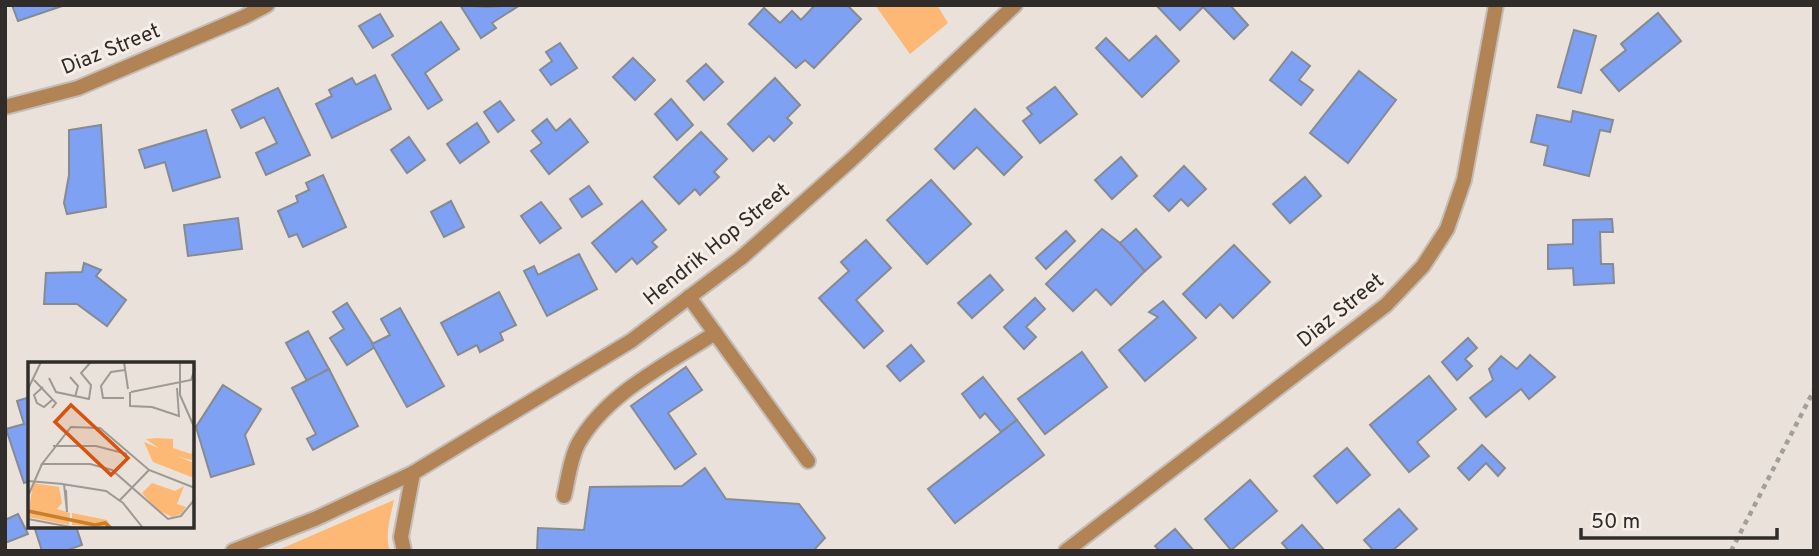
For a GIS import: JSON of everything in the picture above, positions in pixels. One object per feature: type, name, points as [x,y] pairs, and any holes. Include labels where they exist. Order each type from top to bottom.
[{"type":"street","name":"Diaz Street","points":[[5,107],[78,88],[267,5]]},
{"type":"street","name":"Hendrik Hop Street","points":[[233,551],[317,518],[412,473],[631,341],[741,258],[851,160],[1015,5]]},
{"type":"street","name":"Diaz Street","points":[[1066,551],[1386,305],[1423,266],[1447,229],[1464,180],[1496,5]]},
{"type":"street","points":[[689,297],[808,461]]},
{"type":"street","points":[[564,496],[576,446],[596,417],[615,398],[715,333]]},
{"type":"street","points":[[404,551],[401,537],[412,473]]},
{"type":"path","points":[[1731,551],[1814,390]]},
{"type":"shaded area","points":[[875,5],[937,5],[948,23],[910,54]]},
{"type":"shaded area","points":[[394,500],[388,532],[390,551],[276,551]]},
{"type":"building","points":[[12,5],[65,5],[18,21]]},
{"type":"building","points":[[460,5],[520,5],[492,23],[496,28],[481,38]]},
{"type":"building","points":[[815,5],[847,5],[861,19],[814,68],[805,60],[796,68],[749,24],[764,8],[780,23],[792,11],[801,20]]},
{"type":"building","points":[[1156,5],[1230,5],[1248,25],[1234,39],[1203,7],[1180,30]]},
{"type":"building","points":[[1658,13],[1681,41],[1619,91],[1601,70],[1626,50],[1621,44]]},
{"type":"building","points":[[380,14],[393,36],[373,48],[359,26]]},
{"type":"building","points":[[441,22],[459,49],[425,73],[442,100],[428,109],[392,55]]},
{"type":"building","points":[[1574,30],[1596,36],[1581,93],[1558,87]]},
{"type":"building","points":[[1156,36],[1179,61],[1142,97],[1096,48],[1106,38],[1129,61]]},
{"type":"building","points":[[560,43],[577,68],[551,85],[540,70],[552,61],[546,52]]},
{"type":"building","points":[[1292,52],[1310,66],[1299,80],[1313,90],[1301,105],[1270,80]]},
{"type":"building","points":[[633,58],[655,80],[635,100],[613,77]]},
{"type":"building","points":[[706,64],[723,82],[704,100],[687,81]]},
{"type":"building","points":[[1359,71],[1396,100],[1348,163],[1310,133]]},
{"type":"building","points":[[375,75],[391,109],[332,138],[316,104],[332,96],[329,90],[352,78],[356,85]]},
{"type":"building","points":[[775,78],[800,105],[787,118],[792,123],[774,141],[769,136],[753,151],[728,124]]},
{"type":"building","points":[[1055,87],[1077,114],[1040,143],[1023,121],[1032,114],[1027,108]]},
{"type":"building","points":[[278,88],[310,155],[266,175],[256,153],[277,143],[264,117],[241,128],[232,110]]},
{"type":"building","points":[[671,99],[693,125],[677,140],[655,114]]},
{"type":"building","points":[[500,101],[514,120],[498,132],[484,112]]},
{"type":"building","points":[[975,109],[1022,157],[1004,175],[977,147],[954,169],[935,149]]},
{"type":"building","points":[[1573,111],[1613,120],[1610,132],[1600,130],[1589,176],[1544,165],[1548,146],[1531,142],[1537,115],[1571,122]]},
{"type":"building","points":[[547,119],[556,131],[570,119],[588,142],[549,174],[531,151],[542,143],[532,131]]},
{"type":"building","points":[[477,123],[489,142],[460,163],[447,144]]},
{"type":"building","points":[[101,125],[106,207],[67,214],[64,203],[69,175],[69,130]]},
{"type":"building","points":[[206,130],[220,177],[173,191],[165,162],[145,168],[139,150]]},
{"type":"building","points":[[701,132],[727,159],[714,172],[719,177],[700,195],[695,189],[679,204],[654,177]]},
{"type":"building","points":[[409,137],[425,160],[407,173],[391,150]]},
{"type":"building","points":[[1121,157],[1137,176],[1112,199],[1095,180]]},
{"type":"building","points":[[1184,166],[1206,189],[1188,206],[1181,199],[1169,211],[1154,196]]},
{"type":"building","points":[[323,175],[346,227],[303,247],[297,234],[289,237],[278,211],[298,202],[296,196],[309,190],[306,183]]},
{"type":"building","points":[[1305,177],[1321,196],[1290,223],[1273,204]]},
{"type":"building","points":[[931,180],[971,224],[927,264],[887,220]]},
{"type":"building","points":[[589,186],[602,204],[582,217],[570,199]]},
{"type":"building","points":[[451,201],[464,227],[444,237],[431,212]]},
{"type":"building","points":[[642,201],[666,230],[652,242],[657,247],[637,264],[632,258],[616,272],[592,243]]},
{"type":"building","points":[[541,202],[561,228],[540,243],[521,216]]},
{"type":"building","points":[[238,218],[242,249],[188,256],[184,225]]},
{"type":"building","points":[[1612,219],[1613,232],[1600,232],[1601,264],[1613,264],[1614,283],[1574,285],[1573,268],[1548,269],[1548,245],[1573,244],[1573,220]]},
{"type":"building","points":[[1102,229],[1120,243],[1145,271],[1111,305],[1096,289],[1073,311],[1046,284]]},
{"type":"building","points":[[1136,229],[1161,257],[1145,271],[1120,243]]},
{"type":"building","points":[[1066,231],[1075,241],[1046,269],[1036,258]]},
{"type":"building","points":[[866,240],[891,268],[856,300],[883,331],[864,348],[819,298],[849,271],[841,262]]},
{"type":"building","points":[[1234,245],[1270,282],[1233,318],[1220,304],[1206,318],[1183,294]]},
{"type":"building","points":[[579,254],[597,289],[547,316],[524,271],[534,266],[538,275]]},
{"type":"building","points":[[84,263],[101,270],[96,276],[126,300],[107,326],[77,304],[44,304],[46,273],[82,272]]},
{"type":"building","points":[[990,275],[1003,290],[972,318],[958,303]]},
{"type":"building","points":[[499,292],[516,325],[500,333],[503,340],[480,352],[477,345],[458,355],[441,323]]},
{"type":"building","points":[[1035,298],[1045,309],[1026,327],[1036,337],[1024,349],[1004,327]]},
{"type":"building","points":[[1163,301],[1196,338],[1145,381],[1119,350],[1158,317],[1149,312]]},
{"type":"building","points":[[347,303],[375,347],[347,365],[330,338],[344,329],[333,312]]},
{"type":"building","points":[[400,308],[444,386],[407,407],[372,344],[390,335],[381,319]]},
{"type":"building","points":[[308,331],[329,369],[307,381],[286,343]]},
{"type":"building","points":[[1468,338],[1477,348],[1465,359],[1472,366],[1457,380],[1442,362]]},
{"type":"building","points":[[911,345],[924,361],[900,381],[887,366]]},
{"type":"building","points":[[1082,352],[1107,387],[1045,434],[1018,399]]},
{"type":"building","points":[[1530,355],[1555,377],[1529,399],[1521,389],[1486,417],[1470,398],[1493,380],[1489,369],[1501,356],[1517,369]]},
{"type":"building","points":[[686,367],[702,390],[668,413],[696,454],[675,469],[631,406]]},
{"type":"building","points":[[329,369],[358,426],[313,450],[307,439],[316,434],[292,388]]},
{"type":"building","points":[[1429,376],[1456,409],[1417,442],[1429,456],[1409,472],[1370,425]]},
{"type":"building","points":[[983,377],[1017,420],[1001,432],[985,413],[980,418],[962,394]]},
{"type":"building","points":[[223,385],[261,409],[245,435],[254,464],[211,477],[196,427]]},
{"type":"building","points":[[28,398],[28,482],[24,483],[6,429],[24,424],[17,401]]},
{"type":"building","points":[[1017,420],[1044,455],[955,523],[928,489]]},
{"type":"building","points":[[1482,445],[1505,468],[1498,476],[1486,463],[1469,480],[1458,468]]},
{"type":"building","points":[[1347,448],[1370,475],[1337,503],[1314,476]]},
{"type":"building","points":[[705,468],[726,499],[799,504],[825,538],[813,551],[537,551],[538,528],[584,530],[590,487],[682,486]]},
{"type":"building","points":[[1250,480],[1277,511],[1231,550],[1205,519]]},
{"type":"building","points":[[1399,509],[1417,529],[1392,551],[1374,551],[1364,540]]},
{"type":"building","points":[[18,514],[28,534],[5,543],[5,520]]},
{"type":"building","points":[[1302,525],[1325,551],[1289,551],[1282,543]]},
{"type":"building","points":[[35,528],[77,528],[82,545],[65,551],[42,551]]},
{"type":"building","points":[[1175,529],[1194,551],[1160,551],[1155,546]]}]
